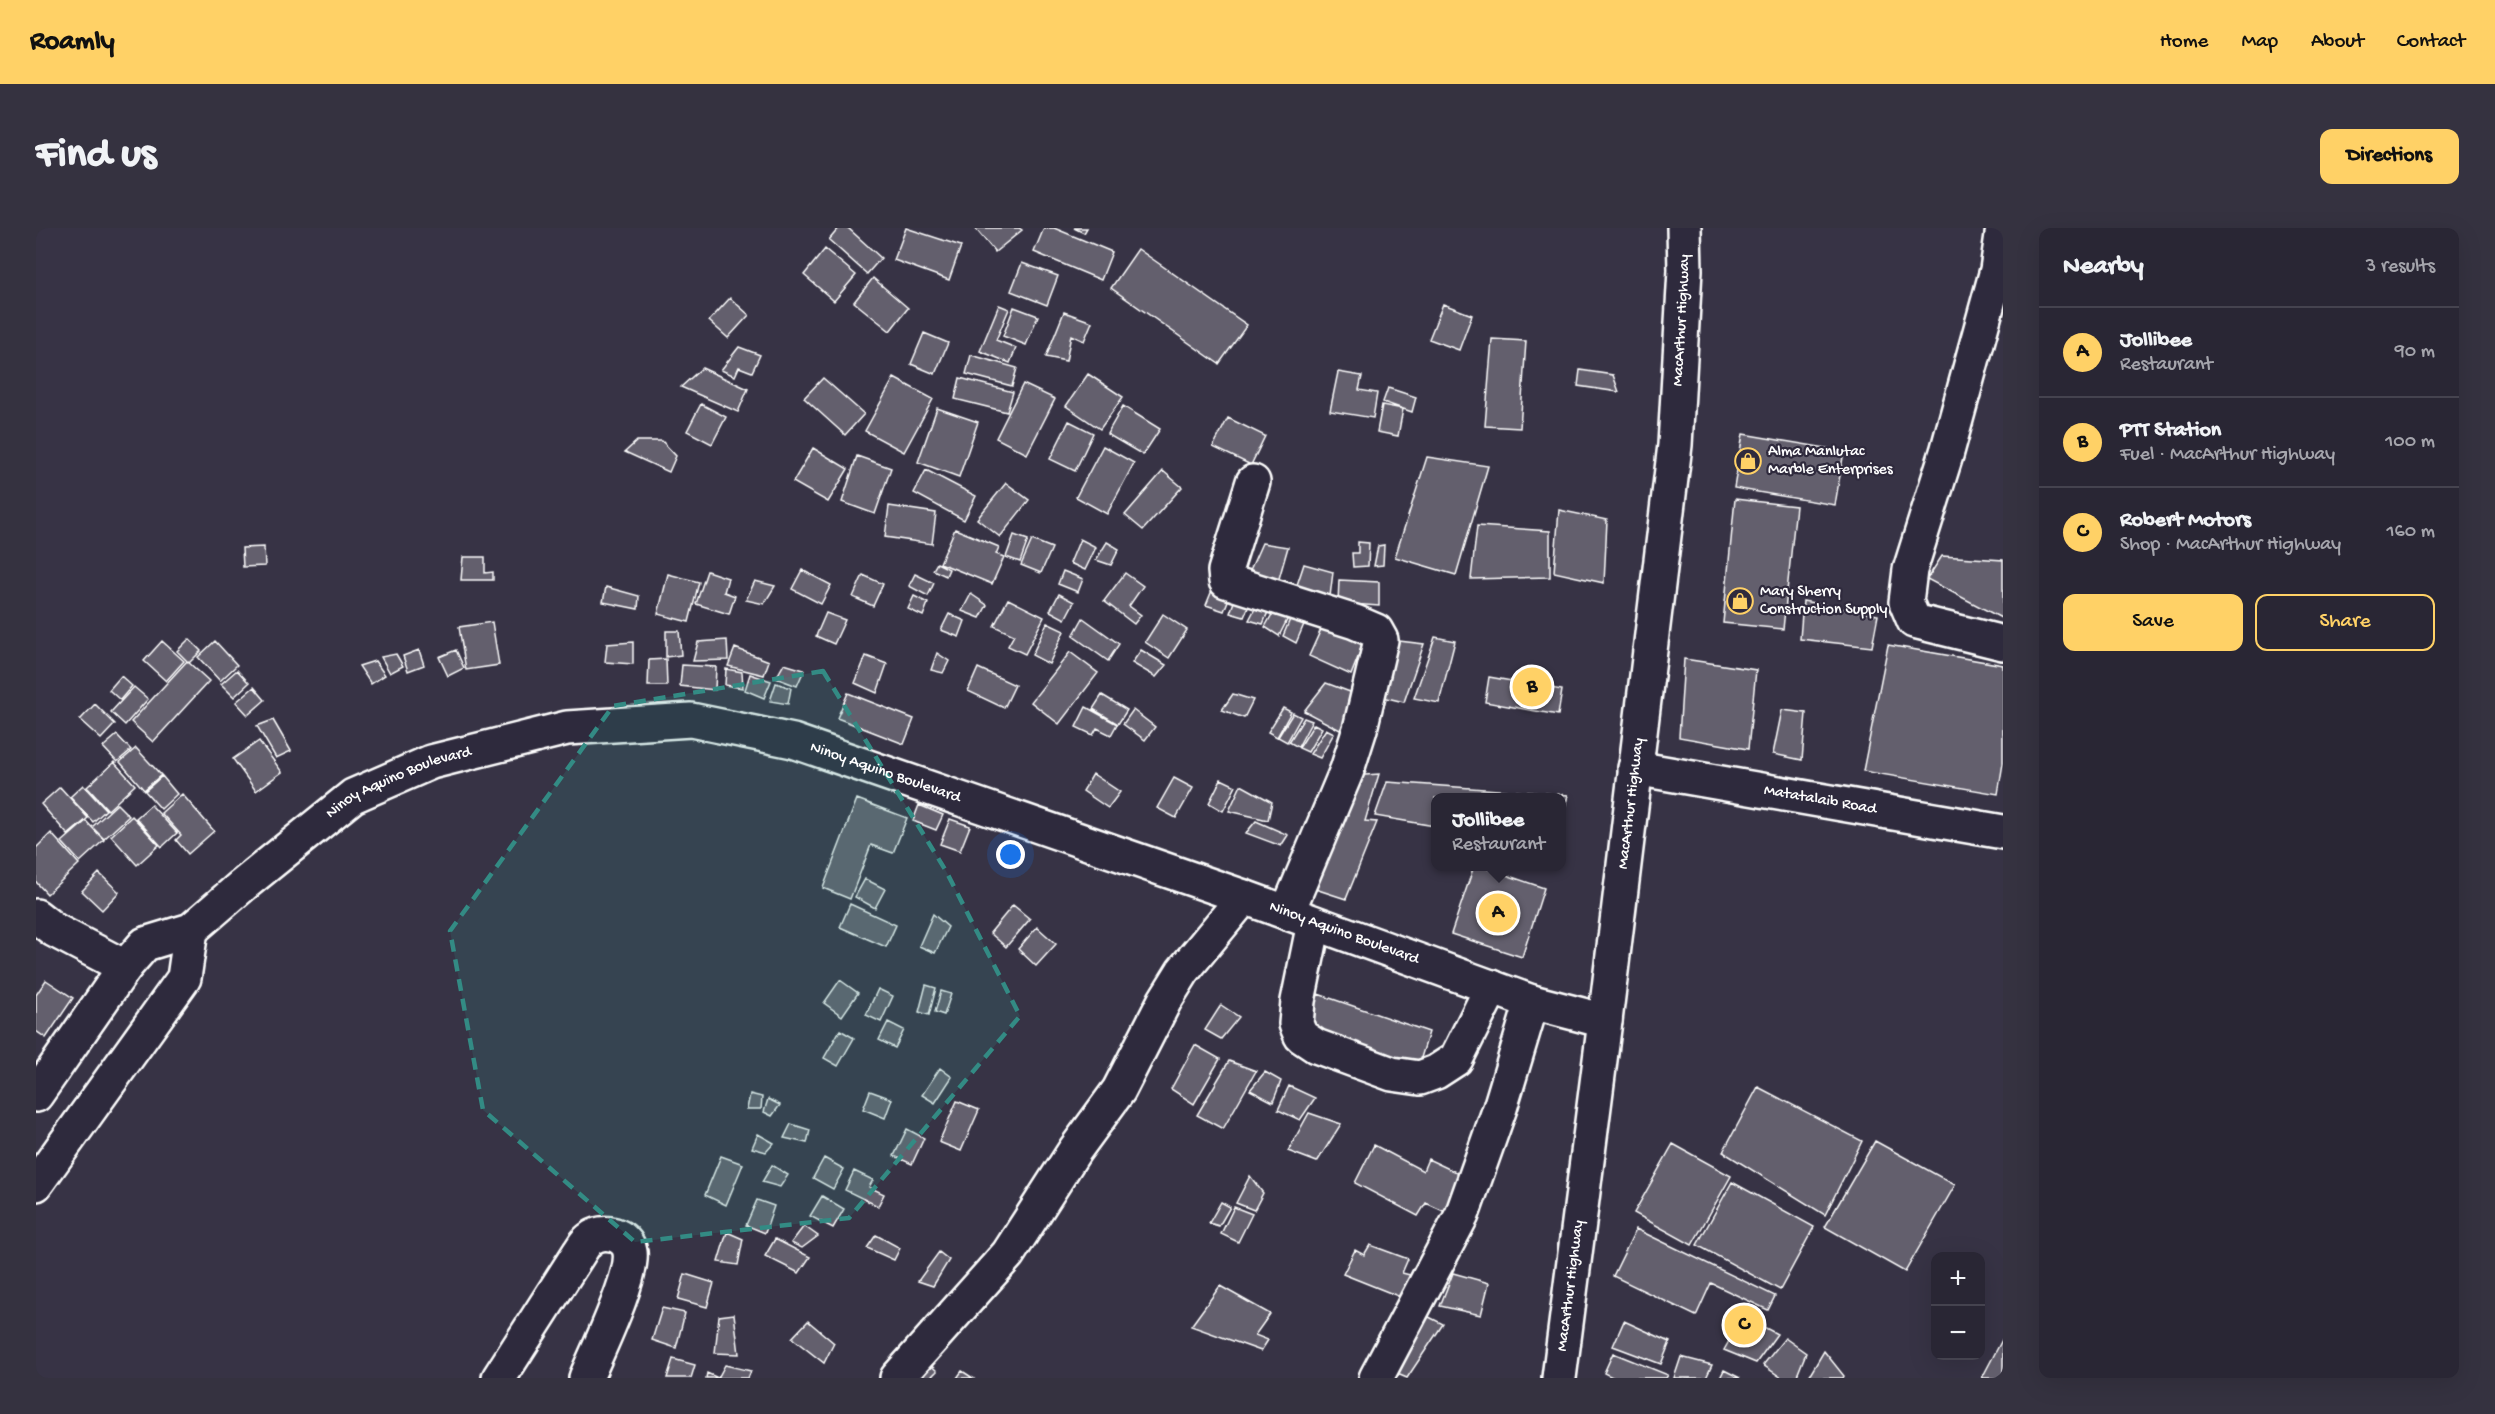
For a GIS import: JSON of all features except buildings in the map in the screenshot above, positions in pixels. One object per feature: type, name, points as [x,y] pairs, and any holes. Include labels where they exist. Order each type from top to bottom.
[{"type":"main road","name":"MacArthur Highway","points":[[1559,1378],[1676,445],[1685,270],[1684,228]]},
{"type":"main road","points":[[2003,228],[1997,270],[1947,452],[1910,570],[1906,602],[1914,621],[2003,643]]},
{"type":"main road","points":[[1253,482],[1225,571],[1226,581],[1364,626],[1376,631],[1381,640],[1360,729],[1301,918],[1296,1024],[1301,1036],[1316,1046],[1382,1070],[1420,1078],[1447,1066],[1456,1059],[1492,987]]},
{"type":"main road","name":"Ninoy Aquino Boulevard","points":[[36,1095],[125,967],[145,944],[191,930],[353,796],[431,762],[567,728],[692,720],[793,741],[1244,897],[1532,1002],[1605,1021]]},
{"type":"main road","name":"Matatalaib Road","points":[[1635,768],[2003,832]]},
{"type":"main road","points":[[897,1378],[1008,1254],[1075,1150],[1119,1090],[1165,1000],[1183,971],[1244,897]]},
{"type":"main road","points":[[36,916],[54,930],[125,967]]},
{"type":"main road","points":[[36,1184],[183,978],[191,930]]},
{"type":"main road","points":[[1376,1378],[1462,1215],[1500,1108],[1532,1002]]},
{"type":"main road","points":[[499,1378],[579,1253],[590,1238],[606,1232],[615,1234],[625,1242],[630,1252],[627,1276],[586,1378]]},
{"type":"highlighted area","points":[[823,671],[946,871],[1020,1016],[849,1218],[635,1242],[483,1110],[450,931],[613,706]]},
{"type":"place","name":"Alma Manlutac Marble Enterprises","points":[[1748,461]]},
{"type":"place","name":"Mary Sherry Construction Supply","points":[[1740,601]]},
{"type":"place","name":"PTT Station","points":[[1532,687]]},
{"type":"place","name":"Jollibee","points":[[1498,913]]},
{"type":"place","name":"Robert Motors","points":[[1744,1325]]}]
